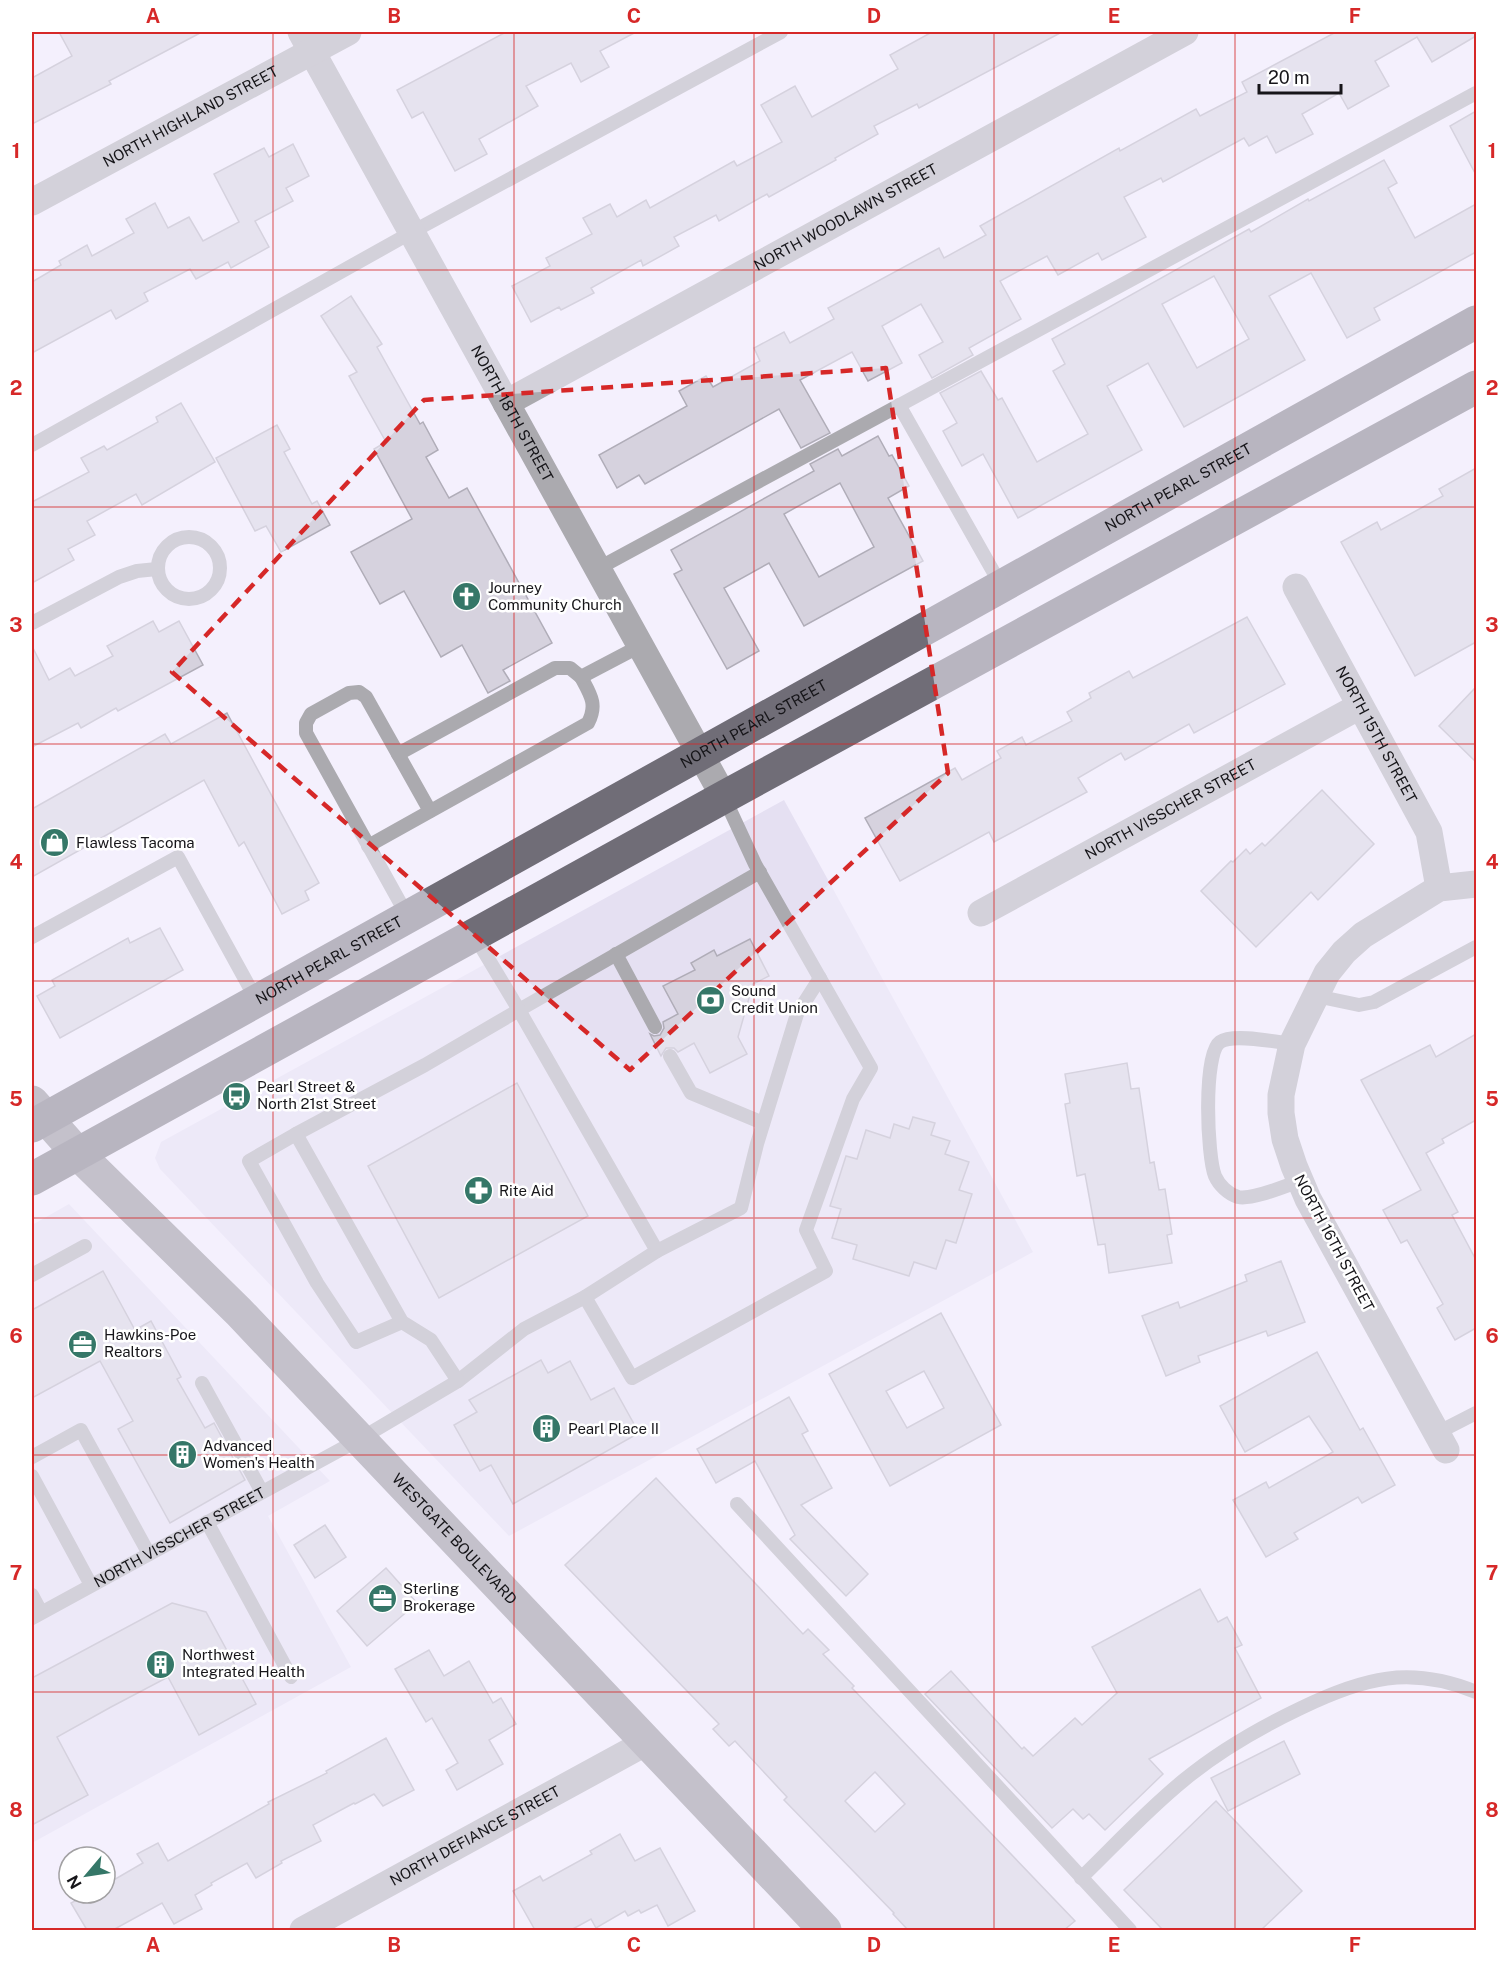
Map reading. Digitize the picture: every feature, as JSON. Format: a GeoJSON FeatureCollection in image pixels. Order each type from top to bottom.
{"type":"FeatureCollection","features":[{"type":"Feature","properties":{"kind":"main road","name":"NORTH PEARL STREET"},"geometry":{"type":"LineString","coordinates":[[36,1115],[257,1001],[1476,322]]}},
{"type":"Feature","properties":{"kind":"main road"},"geometry":{"type":"LineString","coordinates":[[32,1179],[724,797],[1476,387]]}},
{"type":"Feature","properties":{"kind":"street","name":"NORTH HIGHLAND STREET"},"geometry":{"type":"LineString","coordinates":[[32,202],[307,41],[348,32]]}},
{"type":"Feature","properties":{"kind":"street","name":"NORTH WOODLAWN STREET"},"geometry":{"type":"LineString","coordinates":[[506,403],[1185,32]]}},
{"type":"Feature","properties":{"kind":"street","name":"NORTH 18TH STREET"},"geometry":{"type":"LineString","coordinates":[[307,41],[724,797]]}},
{"type":"Feature","properties":{"kind":"street","name":"NORTH 15TH STREET"},"geometry":{"type":"LineString","coordinates":[[1296,587],[1429,832],[1439,888]]}},
{"type":"Feature","properties":{"kind":"street","name":"NORTH VISSCHER STREET"},"geometry":{"type":"LineString","coordinates":[[981,913],[1360,706]]}},
{"type":"Feature","properties":{"kind":"street"},"geometry":{"type":"LineString","coordinates":[[1297,1034],[1327,973],[1350,946],[1371,929],[1439,888],[1476,884]]}},
{"type":"Feature","properties":{"kind":"street","name":"NORTH 16TH STREET"},"geometry":{"type":"LineString","coordinates":[[1297,1034],[1284,1080],[1281,1113],[1285,1139],[1308,1199],[1442,1442]]}},
{"type":"Feature","properties":{"kind":"street","name":"WESTGATE BOULEVARD"},"geometry":{"type":"LineString","coordinates":[[36,1115],[239,1312],[825,1930]]}},
{"type":"Feature","properties":{"kind":"street","name":"NORTH DEFIANCE STREET"},"geometry":{"type":"LineString","coordinates":[[303,1930],[647,1742]]}},
{"type":"Feature","properties":{"kind":"lane"},"geometry":{"type":"LineString","coordinates":[[32,445],[412,232],[781,32]]}},
{"type":"Feature","properties":{"kind":"lane"},"geometry":{"type":"LineString","coordinates":[[597,569],[1476,93]]}},
{"type":"Feature","properties":{"kind":"lane"},"geometry":{"type":"LineString","coordinates":[[899,405],[1002,587]]}},
{"type":"Feature","properties":{"kind":"lane"},"geometry":{"type":"LineString","coordinates":[[183,537],[194,537],[213,548],[220,568],[213,589],[205,596],[195,600],[184,600],[173,596],[159,580],[157,569],[164,549],[173,541],[183,537]]}},
{"type":"Feature","properties":{"kind":"lane"},"geometry":{"type":"LineString","coordinates":[[32,623],[119,577],[136,571],[157,569]]}},
{"type":"Feature","properties":{"kind":"lane"},"geometry":{"type":"LineString","coordinates":[[581,677],[640,646]]}},
{"type":"Feature","properties":{"kind":"lane"},"geometry":{"type":"LineString","coordinates":[[368,846],[588,723],[594,711],[590,694],[581,677],[570,668],[555,668],[398,754]]}},
{"type":"Feature","properties":{"kind":"lane"},"geometry":{"type":"LineString","coordinates":[[409,917],[306,734],[306,723],[312,714],[349,693],[359,692],[366,697],[430,811]]}},
{"type":"Feature","properties":{"kind":"lane"},"geometry":{"type":"LineString","coordinates":[[585,1297],[632,1378],[826,1271],[806,1230],[853,1099],[871,1068],[760,873],[724,797]]}},
{"type":"Feature","properties":{"kind":"lane"},"geometry":{"type":"LineString","coordinates":[[32,937],[178,857],[257,1001]]}},
{"type":"Feature","properties":{"kind":"lane"},"geometry":{"type":"LineString","coordinates":[[402,1322],[357,1342],[317,1283],[249,1161],[425,1065],[760,873]]}},
{"type":"Feature","properties":{"kind":"lane"},"geometry":{"type":"LineString","coordinates":[[474,935],[657,1251]]}},
{"type":"Feature","properties":{"kind":"lane"},"geometry":{"type":"LineString","coordinates":[[1317,996],[1359,1005],[1374,1002],[1476,947]]}},
{"type":"Feature","properties":{"kind":"lane"},"geometry":{"type":"LineString","coordinates":[[616,954],[655,1027]]}},
{"type":"Feature","properties":{"kind":"lane","name":"NORTH VISSCHER STREET"},"geometry":{"type":"LineString","coordinates":[[36,1615],[360,1439],[458,1381],[524,1329],[585,1297],[657,1251],[741,1208],[763,1123],[797,1014],[820,978]]}},
{"type":"Feature","properties":{"kind":"lane"},"geometry":{"type":"LineString","coordinates":[[1297,1034],[1222,1040],[1215,1047],[1211,1056],[1208,1108],[1210,1158],[1216,1177],[1230,1193],[1239,1197],[1249,1197],[1300,1181]]}},
{"type":"Feature","properties":{"kind":"lane"},"geometry":{"type":"LineString","coordinates":[[670,1056],[691,1093],[763,1123]]}},
{"type":"Feature","properties":{"kind":"lane"},"geometry":{"type":"LineString","coordinates":[[296,1134],[402,1322],[431,1340],[458,1381]]}},
{"type":"Feature","properties":{"kind":"lane"},"geometry":{"type":"LineString","coordinates":[[32,1275],[85,1246]]}},
{"type":"Feature","properties":{"kind":"lane"},"geometry":{"type":"LineString","coordinates":[[202,1383],[262,1492]]}},
{"type":"Feature","properties":{"kind":"lane"},"geometry":{"type":"LineString","coordinates":[[1442,1442],[1476,1413]]}},
{"type":"Feature","properties":{"kind":"lane"},"geometry":{"type":"LineString","coordinates":[[32,1457],[81,1430],[149,1554]]}},
{"type":"Feature","properties":{"kind":"lane"},"geometry":{"type":"LineString","coordinates":[[32,1476],[91,1586]]}},
{"type":"Feature","properties":{"kind":"lane"},"geometry":{"type":"LineString","coordinates":[[737,1504],[1130,1930]]}},
{"type":"Feature","properties":{"kind":"lane"},"geometry":{"type":"LineString","coordinates":[[207,1522],[291,1677]]}},
{"type":"Feature","properties":{"kind":"lane"},"geometry":{"type":"LineString","coordinates":[[32,1595],[36,1615]]}},
{"type":"Feature","properties":{"kind":"lane"},"geometry":{"type":"LineString","coordinates":[[1081,1878],[1158,1803],[1217,1755],[1276,1719],[1331,1693],[1389,1677],[1425,1678],[1476,1692]]}},
{"type":"Feature","properties":{"kind":"highlighted area"},"geometry":{"type":"Polygon","coordinates":[[[886,368],[948,773],[630,1070],[172,672],[424,400],[886,368]]]}},
{"type":"Feature","properties":{"kind":"shaded area"},"geometry":{"type":"Polygon","coordinates":[[[784,800],[1033,1252],[509,1536],[160,1169],[155,1158],[161,1142],[784,800]]]}},
{"type":"Feature","properties":{"kind":"shaded area"},"geometry":{"type":"Polygon","coordinates":[[[69,1204],[330,1481],[268,1516],[351,1667],[32,1843],[32,1225],[69,1204]]]}},
{"type":"Feature","properties":{"kind":"building"},"geometry":{"type":"Polygon","coordinates":[[[59,32],[202,32],[109,81],[111,84],[32,124],[32,78],[72,56],[59,32]]]}},
{"type":"Feature","properties":{"kind":"building"},"geometry":{"type":"Polygon","coordinates":[[[506,32],[636,32],[600,51],[609,67],[581,82],[571,63],[526,86],[538,106],[479,139],[487,154],[455,171],[423,112],[412,118],[397,90],[506,32]]]}},
{"type":"Feature","properties":{"kind":"building"},"geometry":{"type":"Polygon","coordinates":[[[932,32],[1062,32],[919,108],[917,104],[874,126],[878,134],[835,158],[836,160],[769,197],[767,194],[719,221],[716,215],[674,237],[679,246],[643,266],[641,260],[591,288],[594,293],[561,310],[559,307],[531,322],[512,286],[550,266],[546,258],[592,234],[583,218],[610,204],[617,217],[646,200],[650,208],[734,161],[737,166],[782,142],[761,105],[795,86],[812,117],[898,69],[890,55],[932,32]]]}},
{"type":"Feature","properties":{"kind":"building"},"geometry":{"type":"Polygon","coordinates":[[[1336,32],[1476,32],[1476,36],[1432,62],[1417,37],[1375,61],[1389,86],[1348,109],[1339,93],[1302,114],[1313,134],[1276,153],[1267,136],[1249,146],[1244,138],[1163,182],[1161,178],[1124,197],[1146,237],[1102,260],[1098,253],[1058,275],[1047,256],[1000,281],[1021,319],[969,348],[973,355],[932,378],[919,355],[943,342],[921,304],[882,326],[902,363],[868,381],[852,352],[800,380],[830,433],[801,448],[779,409],[645,484],[639,475],[617,488],[599,455],[687,406],[679,391],[706,376],[713,387],[760,361],[754,348],[784,332],[790,343],[834,319],[828,308],[939,248],[944,258],[986,235],[980,226],[1119,148],[1120,151],[1196,109],[1200,116],[1247,92],[1242,82],[1336,32]]]}},
{"type":"Feature","properties":{"kind":"building"},"geometry":{"type":"Polygon","coordinates":[[[1476,111],[1476,175],[1450,126],[1476,111]]]}},
{"type":"Feature","properties":{"kind":"building"},"geometry":{"type":"Polygon","coordinates":[[[293,144],[309,176],[286,188],[293,201],[255,221],[269,247],[231,268],[228,262],[196,279],[190,269],[144,293],[148,301],[116,319],[111,310],[32,353],[32,282],[61,265],[59,261],[87,245],[92,256],[134,233],[126,219],[155,203],[168,228],[189,217],[203,241],[239,222],[214,174],[264,148],[269,157],[293,144]]]}},
{"type":"Feature","properties":{"kind":"building"},"geometry":{"type":"Polygon","coordinates":[[[1384,160],[1397,183],[1388,188],[1415,238],[1476,204],[1476,252],[1374,308],[1380,320],[1347,338],[1311,273],[1269,296],[1305,360],[1184,427],[1148,363],[1107,386],[1142,450],[1018,518],[983,454],[962,466],[943,431],[957,423],[940,393],[981,371],[998,400],[1002,398],[1037,462],[1088,434],[1053,371],[1065,364],[1052,339],[1249,229],[1251,232],[1308,199],[1309,201],[1384,160]],[[1214,276],[1162,304],[1197,368],[1249,339],[1214,276]]]}},
{"type":"Feature","properties":{"kind":"building","name":"Journey Community Church"},"geometry":{"type":"Polygon","coordinates":[[[351,296],[382,344],[377,347],[420,424],[423,422],[438,450],[426,457],[449,498],[467,488],[552,643],[503,670],[510,681],[488,693],[462,645],[441,657],[404,591],[380,604],[351,552],[412,519],[374,449],[386,442],[349,376],[357,372],[321,316],[351,296]]]}},
{"type":"Feature","properties":{"kind":"building"},"geometry":{"type":"Polygon","coordinates":[[[181,403],[215,462],[142,505],[136,494],[87,521],[95,535],[68,549],[74,560],[32,583],[32,502],[89,472],[81,458],[104,446],[107,450],[158,422],[156,417],[181,403]]]}},
{"type":"Feature","properties":{"kind":"building"},"geometry":{"type":"Polygon","coordinates":[[[277,425],[290,449],[284,452],[312,504],[317,501],[330,525],[281,552],[266,526],[255,531],[216,458],[277,425]]]}},
{"type":"Feature","properties":{"kind":"building"},"geometry":{"type":"Polygon","coordinates":[[[878,436],[889,456],[892,455],[909,486],[888,498],[923,561],[804,626],[769,563],[724,588],[759,651],[727,669],[674,574],[682,570],[671,550],[814,471],[810,464],[838,449],[842,456],[878,436]],[[840,483],[784,514],[819,577],[874,547],[840,483]]]}},
{"type":"Feature","properties":{"kind":"building"},"geometry":{"type":"Polygon","coordinates":[[[1476,468],[1476,642],[1415,676],[1341,542],[1377,522],[1381,530],[1443,496],[1439,489],[1476,468]]]}},
{"type":"Feature","properties":{"kind":"building"},"geometry":{"type":"Polygon","coordinates":[[[1247,617],[1285,684],[1194,733],[1189,724],[1125,760],[1121,753],[1078,778],[1087,792],[994,842],[989,832],[900,881],[865,818],[955,768],[962,780],[1001,758],[997,751],[1022,737],[1026,745],[1072,721],[1067,712],[1091,698],[1089,693],[1129,671],[1133,678],[1247,617]]]}},
{"type":"Feature","properties":{"kind":"building"},"geometry":{"type":"Polygon","coordinates":[[[153,621],[159,632],[179,621],[203,665],[118,711],[116,708],[81,728],[78,723],[32,747],[32,646],[49,680],[70,668],[75,676],[113,656],[107,646],[153,621]]]}},
{"type":"Feature","properties":{"kind":"building"},"geometry":{"type":"Polygon","coordinates":[[[1476,687],[1476,762],[1439,726],[1476,687]]]}},
{"type":"Feature","properties":{"kind":"building"},"geometry":{"type":"Polygon","coordinates":[[[227,713],[319,883],[305,891],[309,900],[282,914],[244,842],[239,846],[204,780],[32,877],[32,809],[165,734],[171,744],[227,713]]]}},
{"type":"Feature","properties":{"kind":"building"},"geometry":{"type":"Polygon","coordinates":[[[1322,790],[1374,844],[1318,900],[1311,892],[1256,947],[1201,891],[1246,849],[1250,854],[1262,843],[1265,846],[1322,790]]]}},
{"type":"Feature","properties":{"kind":"building"},"geometry":{"type":"Polygon","coordinates":[[[160,928],[183,970],[60,1038],[37,996],[55,986],[52,980],[128,938],[130,943],[160,928]]]}},
{"type":"Feature","properties":{"kind":"building","name":"Sound Credit Union"},"geometry":{"type":"Polygon","coordinates":[[[750,939],[769,976],[753,984],[738,1037],[747,1054],[710,1073],[694,1043],[678,1052],[674,1048],[666,1048],[661,1056],[650,1034],[660,1035],[664,1028],[663,1022],[678,1014],[663,986],[695,970],[691,963],[714,950],[717,956],[750,939]]]}},
{"type":"Feature","properties":{"kind":"building"},"geometry":{"type":"Polygon","coordinates":[[[1476,1034],[1476,1120],[1442,1139],[1444,1143],[1426,1153],[1458,1212],[1452,1215],[1476,1260],[1476,1328],[1455,1340],[1437,1308],[1443,1304],[1407,1240],[1401,1243],[1383,1210],[1421,1190],[1361,1080],[1430,1045],[1436,1057],[1476,1034]]]}},
{"type":"Feature","properties":{"kind":"building"},"geometry":{"type":"Polygon","coordinates":[[[1127,1063],[1131,1089],[1139,1088],[1150,1163],[1154,1162],[1159,1190],[1165,1189],[1172,1234],[1167,1235],[1172,1263],[1109,1273],[1105,1244],[1098,1245],[1085,1174],[1077,1176],[1065,1104],[1070,1103],[1065,1074],[1127,1063]]]}},
{"type":"Feature","properties":{"kind":"building","name":"Rite Aid"},"geometry":{"type":"Polygon","coordinates":[[[517,1083],[588,1216],[439,1298],[368,1166],[517,1083]]]}},
{"type":"Feature","properties":{"kind":"building"},"geometry":{"type":"Polygon","coordinates":[[[913,1117],[935,1123],[931,1135],[950,1141],[945,1154],[969,1162],[959,1190],[972,1194],[956,1243],[946,1240],[936,1269],[914,1262],[909,1276],[853,1259],[857,1245],[832,1238],[841,1209],[830,1206],[846,1156],[857,1159],[866,1130],[890,1138],[894,1124],[909,1129],[913,1117]]]}},
{"type":"Feature","properties":{"kind":"building"},"geometry":{"type":"Polygon","coordinates":[[[1281,1261],[1305,1322],[1268,1336],[1266,1331],[1198,1356],[1200,1362],[1166,1376],[1142,1316],[1178,1302],[1180,1308],[1247,1281],[1245,1275],[1281,1261]]]}},
{"type":"Feature","properties":{"kind":"building"},"geometry":{"type":"Polygon","coordinates":[[[103,1271],[135,1330],[151,1321],[181,1377],[177,1379],[205,1428],[214,1423],[245,1480],[170,1523],[118,1429],[133,1421],[100,1361],[32,1398],[32,1310],[103,1271]]]}},
{"type":"Feature","properties":{"kind":"building"},"geometry":{"type":"Polygon","coordinates":[[[941,1313],[1001,1425],[890,1486],[829,1374],[941,1313]],[[924,1371],[886,1391],[907,1428],[944,1408],[924,1371]]]}},
{"type":"Feature","properties":{"kind":"building"},"geometry":{"type":"Polygon","coordinates":[[[1317,1352],[1360,1430],[1363,1428],[1395,1485],[1362,1503],[1358,1497],[1294,1533],[1298,1539],[1266,1557],[1233,1500],[1266,1482],[1269,1488],[1333,1452],[1309,1416],[1245,1452],[1220,1406],[1317,1352]]]}},
{"type":"Feature","properties":{"kind":"building","name":"Pearl Place II"},"geometry":{"type":"Polygon","coordinates":[[[541,1360],[548,1373],[570,1361],[591,1400],[614,1388],[639,1433],[513,1504],[491,1465],[480,1471],[454,1425],[477,1412],[469,1400],[541,1360]]]}},
{"type":"Feature","properties":{"kind":"building"},"geometry":{"type":"Polygon","coordinates":[[[789,1397],[808,1431],[802,1434],[832,1488],[801,1505],[868,1574],[846,1596],[790,1539],[795,1535],[755,1461],[716,1483],[697,1449],[789,1397]]]}},
{"type":"Feature","properties":{"kind":"building"},"geometry":{"type":"Polygon","coordinates":[[[656,1478],[803,1634],[808,1629],[829,1650],[823,1654],[854,1686],[852,1688],[1075,1921],[1064,1930],[908,1930],[784,1800],[787,1797],[735,1741],[729,1746],[713,1729],[719,1724],[565,1565],[656,1478]],[[875,1772],[845,1801],[875,1832],[905,1804],[875,1772]]]}},
{"type":"Feature","properties":{"kind":"building"},"geometry":{"type":"Polygon","coordinates":[[[325,1525],[346,1557],[315,1578],[294,1545],[325,1525]]]}},
{"type":"Feature","properties":{"kind":"building","name":"Sterling Brokerage"},"geometry":{"type":"Polygon","coordinates":[[[386,1568],[417,1603],[367,1646],[337,1611],[386,1568]]]}},
{"type":"Feature","properties":{"kind":"building"},"geometry":{"type":"Polygon","coordinates":[[[1200,1589],[1218,1622],[1227,1617],[1242,1645],[1235,1648],[1261,1698],[1149,1759],[1163,1774],[1105,1830],[1089,1814],[1083,1819],[1073,1809],[1052,1828],[925,1694],[951,1671],[1022,1749],[1024,1747],[1033,1756],[1075,1718],[1082,1725],[1117,1693],[1092,1647],[1200,1589]]]}},
{"type":"Feature","properties":{"kind":"building","name":"Northwest Integrated Health"},"geometry":{"type":"Polygon","coordinates":[[[172,1603],[206,1612],[256,1704],[199,1735],[168,1677],[111,1707],[57,1737],[88,1795],[32,1825],[32,1678],[172,1603]]]}},
{"type":"Feature","properties":{"kind":"building"},"geometry":{"type":"Polygon","coordinates":[[[429,1650],[444,1676],[469,1661],[493,1703],[501,1698],[516,1724],[489,1740],[503,1764],[457,1790],[446,1770],[458,1763],[432,1718],[426,1722],[395,1669],[429,1650]]]}},
{"type":"Feature","properties":{"kind":"building"},"geometry":{"type":"Polygon","coordinates":[[[386,1738],[414,1790],[383,1806],[374,1794],[313,1825],[321,1841],[281,1861],[282,1863],[256,1878],[247,1863],[211,1883],[212,1885],[195,1895],[202,1909],[174,1924],[162,1903],[113,1930],[87,1930],[72,1905],[117,1905],[117,1878],[143,1863],[137,1854],[158,1843],[168,1861],[269,1804],[268,1802],[327,1773],[326,1771],[386,1738]]]}},
{"type":"Feature","properties":{"kind":"building"},"geometry":{"type":"Polygon","coordinates":[[[1284,1741],[1300,1774],[1228,1811],[1211,1778],[1284,1741]]]}},
{"type":"Feature","properties":{"kind":"building"},"geometry":{"type":"Polygon","coordinates":[[[1216,1801],[1302,1891],[1261,1930],[1163,1930],[1124,1890],[1216,1801]]]}},
{"type":"Feature","properties":{"kind":"building"},"geometry":{"type":"Polygon","coordinates":[[[620,1834],[635,1861],[660,1848],[695,1911],[668,1926],[657,1905],[641,1913],[639,1910],[628,1916],[625,1911],[596,1928],[591,1919],[571,1930],[535,1930],[513,1891],[540,1876],[543,1881],[592,1854],[590,1851],[620,1834]]]}},
{"type":"Feature","properties":{"kind":"place","name":"Journey Community Church"},"geometry":{"type":"Point","coordinates":[467,597]}},
{"type":"Feature","properties":{"kind":"place","name":"Flawless Tacoma"},"geometry":{"type":"Point","coordinates":[55,843]}},
{"type":"Feature","properties":{"kind":"place","name":"Sound Credit Union"},"geometry":{"type":"Point","coordinates":[710,1000]}},
{"type":"Feature","properties":{"kind":"place","name":"Pearl Street & North 21st Street"},"geometry":{"type":"Point","coordinates":[236,1096]}},
{"type":"Feature","properties":{"kind":"place","name":"Rite Aid"},"geometry":{"type":"Point","coordinates":[478,1191]}},
{"type":"Feature","properties":{"kind":"place","name":"Hawkins-Poe Realtors"},"geometry":{"type":"Point","coordinates":[83,1344]}},
{"type":"Feature","properties":{"kind":"place","name":"Pearl Place II"},"geometry":{"type":"Point","coordinates":[547,1429]}},
{"type":"Feature","properties":{"kind":"place","name":"Advanced Women's Health"},"geometry":{"type":"Point","coordinates":[182,1455]}},
{"type":"Feature","properties":{"kind":"place","name":"Sterling Brokerage"},"geometry":{"type":"Point","coordinates":[382,1598]}},
{"type":"Feature","properties":{"kind":"place","name":"Northwest Integrated Health"},"geometry":{"type":"Point","coordinates":[161,1664]}}]}
